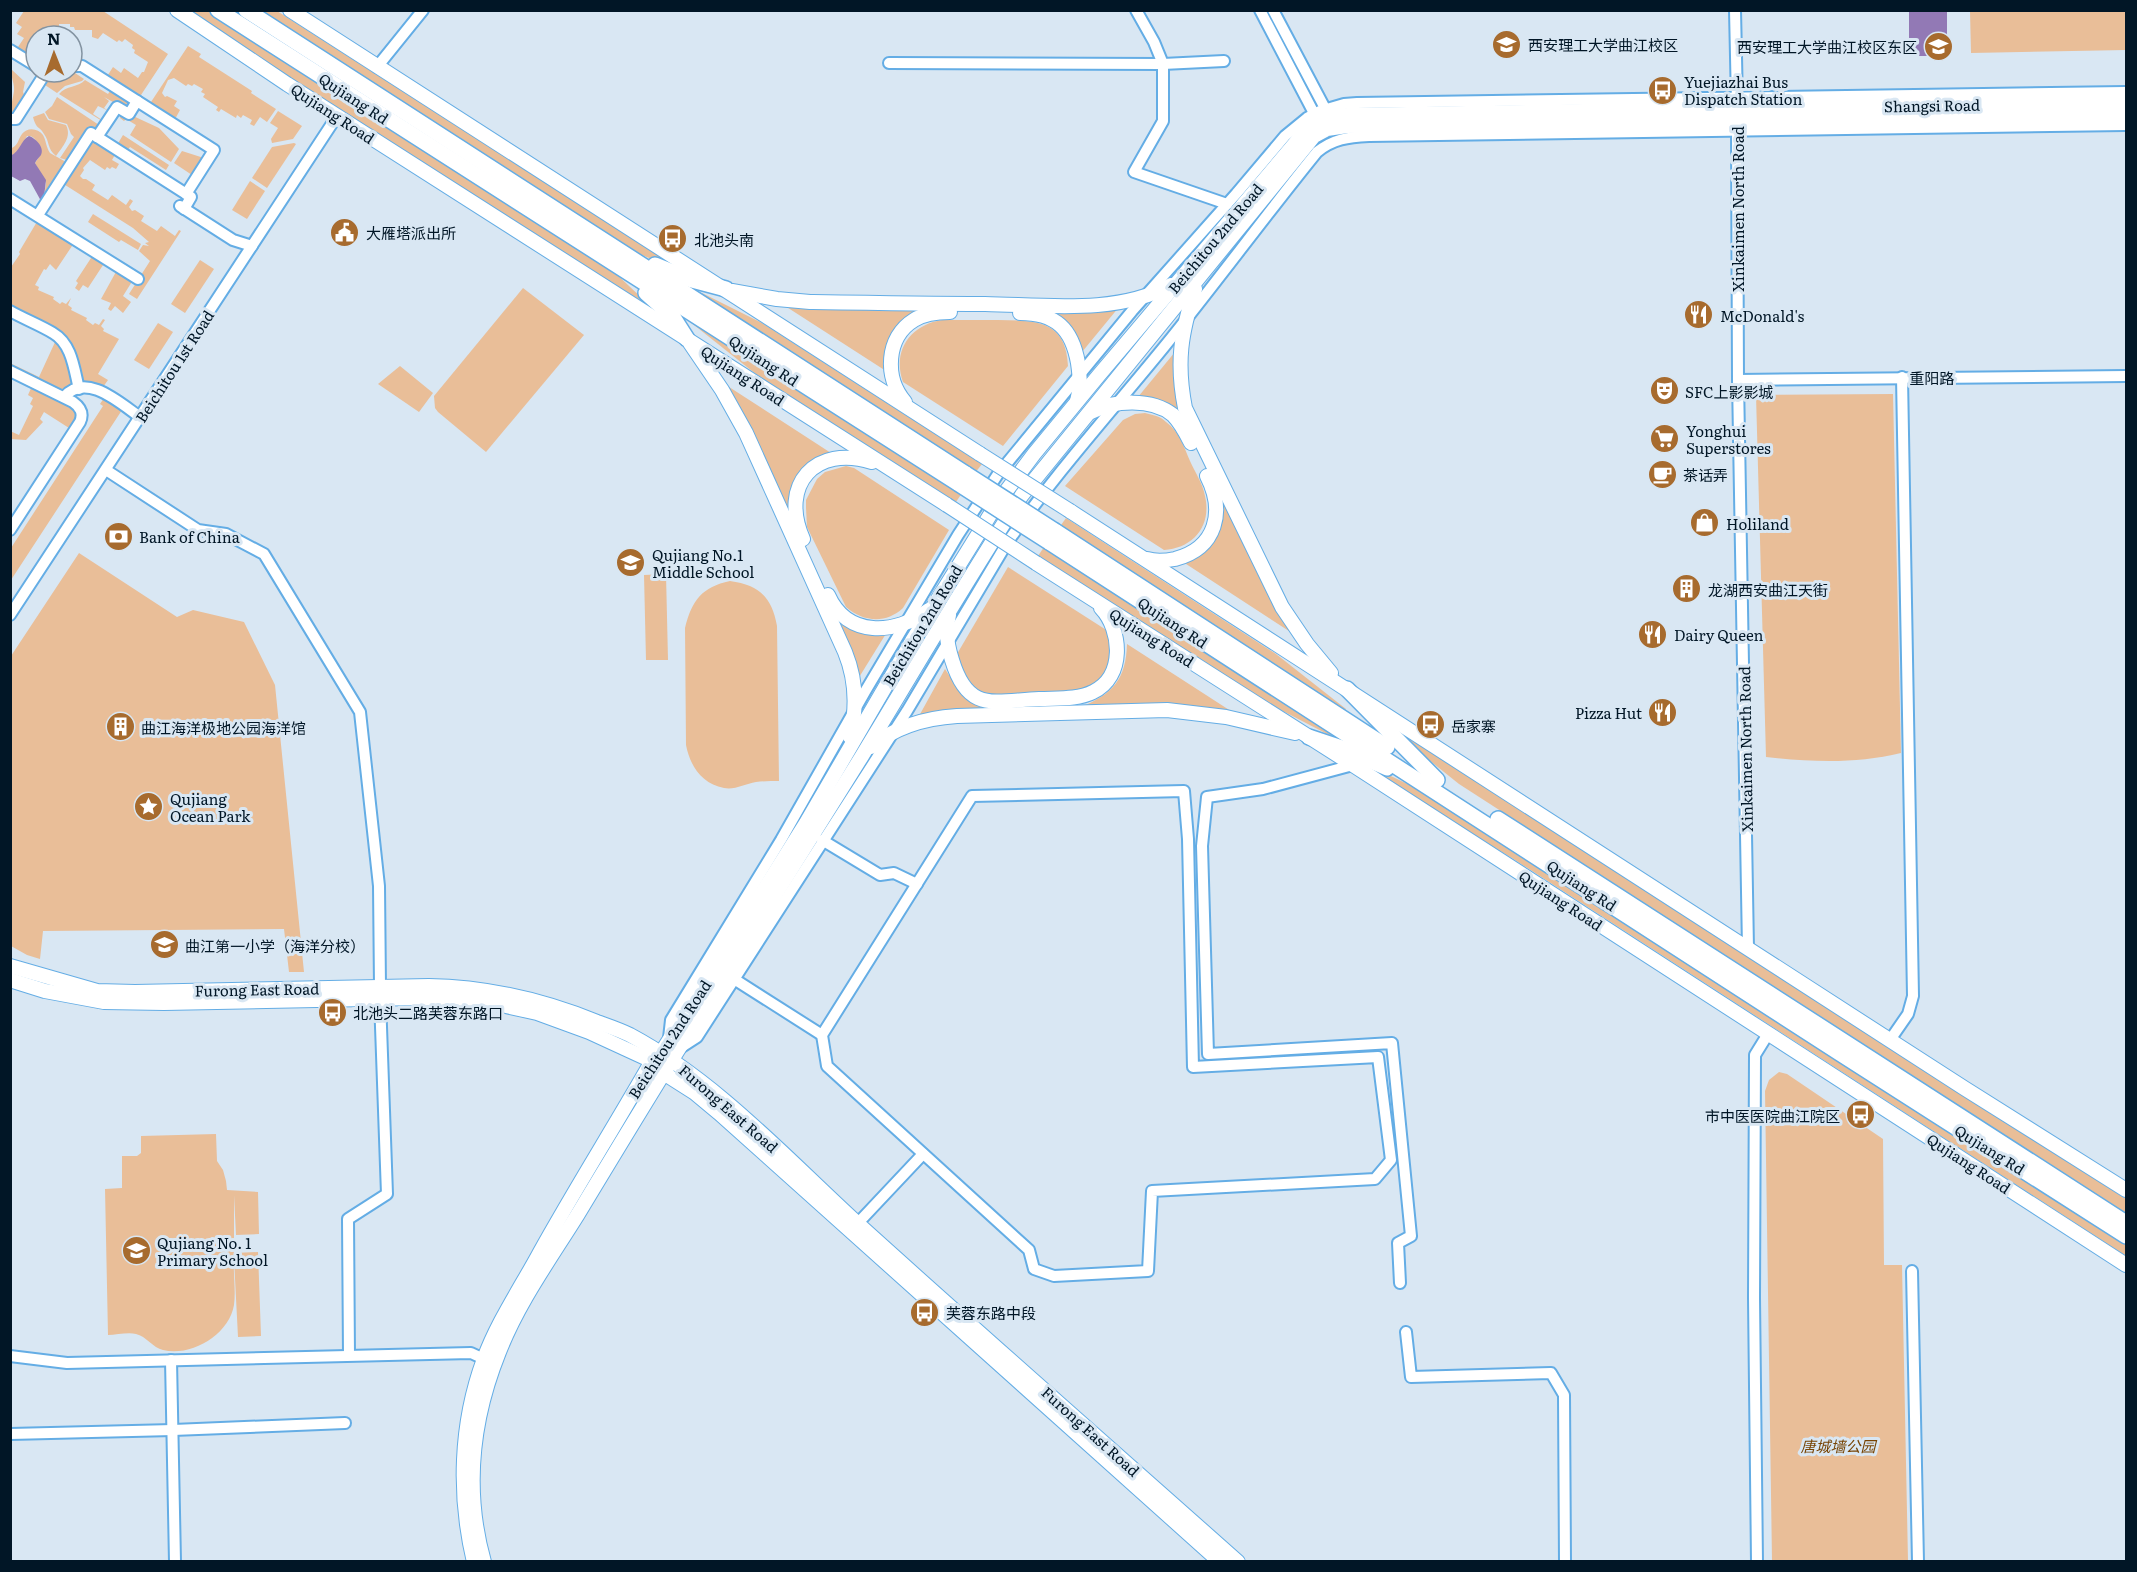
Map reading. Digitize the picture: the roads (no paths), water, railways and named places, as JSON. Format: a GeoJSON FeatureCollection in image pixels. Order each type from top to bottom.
{"type":"FeatureCollection","features":[{"type":"Feature","properties":{"kind":"highway","name":"Qujiang Rd"},"geometry":{"type":"LineString","coordinates":[[218,10],[617,257]]}},
{"type":"Feature","properties":{"kind":"highway","name":"Qujiang Rd"},"geometry":{"type":"LineString","coordinates":[[246,10],[617,257],[1437,785],[2127,1223]]}},
{"type":"Feature","properties":{"kind":"highway"},"geometry":{"type":"LineString","coordinates":[[617,257],[726,289]]}},
{"type":"Feature","properties":{"kind":"highway"},"geometry":{"type":"LineString","coordinates":[[617,257],[674,317],[687,339]]}},
{"type":"Feature","properties":{"kind":"highway"},"geometry":{"type":"LineString","coordinates":[[1347,689],[1437,785]]}},
{"type":"Feature","properties":{"kind":"highway"},"geometry":{"type":"LineString","coordinates":[[1309,737],[1437,785]]}},
{"type":"Feature","properties":{"kind":"highway","name":"Qujiang Rd"},"geometry":{"type":"LineString","coordinates":[[1437,785],[1840,1054],[2127,1236]]}},
{"type":"Feature","properties":{"kind":"main road","name":"Qujiang Road"},"geometry":{"type":"LineString","coordinates":[[177,10],[337,116],[1353,765],[2127,1265]]}},
{"type":"Feature","properties":{"kind":"main road"},"geometry":{"type":"LineString","coordinates":[[290,10],[1890,1040],[2127,1190]]}},
{"type":"Feature","properties":{"kind":"main road","name":"Shangsi Road"},"geometry":{"type":"LineString","coordinates":[[1737,114],[2127,102]]}},
{"type":"Feature","properties":{"kind":"main road"},"geometry":{"type":"LineString","coordinates":[[1324,122],[1347,114],[1737,114]]}},
{"type":"Feature","properties":{"kind":"main road","name":"Shangsi Road"},"geometry":{"type":"LineString","coordinates":[[1737,114],[2127,114]]}},
{"type":"Feature","properties":{"kind":"main road","name":"Beichitou 2nd Road"},"geometry":{"type":"LineString","coordinates":[[666,1053],[806,823],[934,604],[998,502],[1034,454],[1299,137],[1324,122]]}},
{"type":"Feature","properties":{"kind":"main road","name":"Beichitou 2nd Road"},"geometry":{"type":"LineString","coordinates":[[474,1562],[465,1522],[463,1469],[467,1421],[484,1359],[496,1330],[568,1202],[612,1130],[666,1053],[863,755],[950,609],[1022,495],[1199,280],[1307,144],[1319,133],[1324,122]]}},
{"type":"Feature","properties":{"kind":"main road"},"geometry":{"type":"LineString","coordinates":[[726,289],[785,300],[838,303],[1089,305],[1144,297],[1162,290],[1182,276]]}},
{"type":"Feature","properties":{"kind":"main road"},"geometry":{"type":"LineString","coordinates":[[1199,280],[1181,339],[1180,373],[1189,419],[1282,607],[1318,659],[1347,689]]}},
{"type":"Feature","properties":{"kind":"main road"},"geometry":{"type":"LineString","coordinates":[[920,415],[899,395],[892,376],[891,360],[898,336],[908,324],[924,315],[942,312],[1030,313],[1048,317],[1061,326],[1070,336],[1080,374],[1080,387],[1074,407]]}},
{"type":"Feature","properties":{"kind":"main road"},"geometry":{"type":"LineString","coordinates":[[687,339],[722,390],[746,433],[845,652],[854,685],[854,711],[852,728],[843,758]]}},
{"type":"Feature","properties":{"kind":"main road"},"geometry":{"type":"LineString","coordinates":[[1085,417],[1102,407],[1116,404],[1146,404],[1163,409],[1184,429],[1214,490],[1216,513],[1212,529],[1200,547],[1189,554],[1166,561],[1140,556]]}},
{"type":"Feature","properties":{"kind":"main road"},"geometry":{"type":"LineString","coordinates":[[885,466],[846,456],[829,459],[816,465],[806,475],[796,501],[796,517],[800,531],[832,604],[842,616],[865,627],[884,628],[906,623],[926,613],[934,604]]}},
{"type":"Feature","properties":{"kind":"main road"},"geometry":{"type":"LineString","coordinates":[[950,609],[947,619],[948,643],[960,683],[972,695],[980,699],[999,701],[1069,698],[1094,692],[1106,681],[1115,666],[1117,651],[1112,623],[1106,613],[1091,599]]}},
{"type":"Feature","properties":{"kind":"main road"},"geometry":{"type":"LineString","coordinates":[[863,755],[893,732],[917,722],[942,717],[1167,710],[1226,717],[1309,737]]}},
{"type":"Feature","properties":{"kind":"main road","name":"Furong East Road"},"geometry":{"type":"LineString","coordinates":[[10,966],[98,991],[380,993],[461,999],[537,1013],[589,1032],[666,1053],[726,1102],[858,1224],[1238,1562]]}},
{"type":"Feature","properties":{"kind":"main road","name":"Furong East Road"},"geometry":{"type":"LineString","coordinates":[[10,980],[45,991],[104,1002],[164,1003],[380,993]]}},
{"type":"Feature","properties":{"kind":"main road","name":"Furong East Road"},"geometry":{"type":"LineString","coordinates":[[666,1053],[662,1072],[695,1093],[719,1113],[1220,1562]]}},
{"type":"Feature","properties":{"kind":"main road","name":"Beichitou 2nd Road"},"geometry":{"type":"LineString","coordinates":[[484,1562],[476,1525],[472,1470],[480,1411],[499,1352],[512,1321],[662,1072]]}},
{"type":"Feature","properties":{"kind":"street"},"geometry":{"type":"LineString","coordinates":[[377,67],[423,10]]}},
{"type":"Feature","properties":{"kind":"street"},"geometry":{"type":"LineString","coordinates":[[1136,10],[1163,64],[1162,121],[1134,172],[1227,204]]}},
{"type":"Feature","properties":{"kind":"street"},"geometry":{"type":"LineString","coordinates":[[1260,10],[1324,122]]}},
{"type":"Feature","properties":{"kind":"street"},"geometry":{"type":"LineString","coordinates":[[666,1053],[697,1037],[893,732],[1022,521],[1187,318],[1317,152],[1324,122],[1273,10]]}},
{"type":"Feature","properties":{"kind":"street","name":"Xinkaimen North Road"},"geometry":{"type":"LineString","coordinates":[[1735,10],[1738,380],[1748,948]]}},
{"type":"Feature","properties":{"kind":"street"},"geometry":{"type":"LineString","coordinates":[[10,50],[24,59]]}},
{"type":"Feature","properties":{"kind":"street"},"geometry":{"type":"LineString","coordinates":[[888,63],[1163,64],[1224,61]]}},
{"type":"Feature","properties":{"kind":"street"},"geometry":{"type":"LineString","coordinates":[[84,67],[214,150],[186,194]]}},
{"type":"Feature","properties":{"kind":"street"},"geometry":{"type":"LineString","coordinates":[[10,119],[16,119],[38,84]]}},
{"type":"Feature","properties":{"kind":"street"},"geometry":{"type":"LineString","coordinates":[[666,1053],[671,1020],[781,840],[854,711],[987,489],[1144,297],[1285,136],[1324,122],[1369,136],[2127,92]]}},
{"type":"Feature","properties":{"kind":"street"},"geometry":{"type":"LineString","coordinates":[[97,137],[117,107],[129,114],[137,101]]}},
{"type":"Feature","properties":{"kind":"street"},"geometry":{"type":"LineString","coordinates":[[1737,114],[2127,125]]}},
{"type":"Feature","properties":{"kind":"street","name":"Beichitou 1st Road"},"geometry":{"type":"LineString","coordinates":[[10,615],[337,116]]}},
{"type":"Feature","properties":{"kind":"street"},"geometry":{"type":"LineString","coordinates":[[38,215],[91,133],[191,197],[182,208],[233,240],[252,246]]}},
{"type":"Feature","properties":{"kind":"street"},"geometry":{"type":"LineString","coordinates":[[10,199],[138,279]]}},
{"type":"Feature","properties":{"kind":"street"},"geometry":{"type":"LineString","coordinates":[[10,311],[55,334],[63,342],[73,362],[79,388]]}},
{"type":"Feature","properties":{"kind":"street"},"geometry":{"type":"LineString","coordinates":[[10,371],[80,407],[82,418],[10,530]]}},
{"type":"Feature","properties":{"kind":"street","name":"重阳路"},"geometry":{"type":"LineString","coordinates":[[1738,380],[2127,375]]}},
{"type":"Feature","properties":{"kind":"street"},"geometry":{"type":"LineString","coordinates":[[1890,1040],[1908,1014],[1913,996],[1902,377]]}},
{"type":"Feature","properties":{"kind":"street"},"geometry":{"type":"LineString","coordinates":[[63,397],[69,391],[79,388],[97,389],[140,417]]}},
{"type":"Feature","properties":{"kind":"street"},"geometry":{"type":"LineString","coordinates":[[106,470],[198,530],[226,534],[264,554],[360,712],[379,886],[387,1194],[348,1219],[349,1355]]}},
{"type":"Feature","properties":{"kind":"street"},"geometry":{"type":"LineString","coordinates":[[1353,765],[1263,789],[1207,797],[1202,846],[1208,1054],[1392,1043],[1411,1236],[1398,1243],[1400,1283]]}},
{"type":"Feature","properties":{"kind":"street"},"geometry":{"type":"LineString","coordinates":[[1184,791],[1188,839],[1193,1067],[1378,1057],[1391,1160],[1375,1179],[1152,1191],[1148,1270],[1054,1276],[1034,1269],[1029,1250],[827,1066],[822,1035],[917,884],[972,796],[1184,791]]}},
{"type":"Feature","properties":{"kind":"street"},"geometry":{"type":"LineString","coordinates":[[822,840],[880,875],[894,873],[917,884]]}},
{"type":"Feature","properties":{"kind":"street"},"geometry":{"type":"LineString","coordinates":[[734,979],[822,1035]]}},
{"type":"Feature","properties":{"kind":"street"},"geometry":{"type":"LineString","coordinates":[[1757,1562],[1754,1309],[1755,1055],[1768,1034]]}},
{"type":"Feature","properties":{"kind":"street"},"geometry":{"type":"LineString","coordinates":[[858,1224],[923,1154]]}},
{"type":"Feature","properties":{"kind":"street"},"geometry":{"type":"LineString","coordinates":[[1912,1271],[1918,1562]]}},
{"type":"Feature","properties":{"kind":"street"},"geometry":{"type":"LineString","coordinates":[[1406,1332],[1411,1377],[1551,1373],[1564,1395],[1565,1562]]}},
{"type":"Feature","properties":{"kind":"street"},"geometry":{"type":"LineString","coordinates":[[10,1356],[67,1363],[471,1353],[484,1359]]}},
{"type":"Feature","properties":{"kind":"street"},"geometry":{"type":"LineString","coordinates":[[171,1360],[175,1562]]}},
{"type":"Feature","properties":{"kind":"street"},"geometry":{"type":"LineString","coordinates":[[10,1434],[345,1423]]}},
{"type":"Feature","properties":{"kind":"place","name":"西安理工大学曲江校区"},"geometry":{"type":"Point","coordinates":[1507,44]}},
{"type":"Feature","properties":{"kind":"place","name":"西安理工大学曲江校区东区"},"geometry":{"type":"Point","coordinates":[1938,46]}},
{"type":"Feature","properties":{"kind":"place","name":"Yuejiazhai Bus Dispatch Station"},"geometry":{"type":"Point","coordinates":[1663,90]}},
{"type":"Feature","properties":{"kind":"place","name":"大雁塔派出所"},"geometry":{"type":"Point","coordinates":[345,232]}},
{"type":"Feature","properties":{"kind":"place","name":"北池头南"},"geometry":{"type":"Point","coordinates":[673,239]}},
{"type":"Feature","properties":{"kind":"place","name":"McDonald's"},"geometry":{"type":"Point","coordinates":[1699,315]}},
{"type":"Feature","properties":{"kind":"place","name":"SFC上影影城"},"geometry":{"type":"Point","coordinates":[1664,391]}},
{"type":"Feature","properties":{"kind":"place","name":"Yonghui Superstores"},"geometry":{"type":"Point","coordinates":[1665,439]}},
{"type":"Feature","properties":{"kind":"place","name":"茶话弄"},"geometry":{"type":"Point","coordinates":[1662,474]}},
{"type":"Feature","properties":{"kind":"place","name":"Holiland"},"geometry":{"type":"Point","coordinates":[1705,523]}},
{"type":"Feature","properties":{"kind":"place","name":"Bank of China"},"geometry":{"type":"Point","coordinates":[118,536]}},
{"type":"Feature","properties":{"kind":"place","name":"Qujiang No.1 Middle School"},"geometry":{"type":"Point","coordinates":[631,563]}},
{"type":"Feature","properties":{"kind":"place","name":"龙湖西安曲江天街"},"geometry":{"type":"Point","coordinates":[1687,589]}},
{"type":"Feature","properties":{"kind":"place","name":"Dairy Queen"},"geometry":{"type":"Point","coordinates":[1653,634]}},
{"type":"Feature","properties":{"kind":"place","name":"Pizza Hut"},"geometry":{"type":"Point","coordinates":[1663,712]}},
{"type":"Feature","properties":{"kind":"place","name":"岳家寨"},"geometry":{"type":"Point","coordinates":[1430,725]}},
{"type":"Feature","properties":{"kind":"place","name":"曲江海洋极地公园海洋馆"},"geometry":{"type":"Point","coordinates":[120,727]}},
{"type":"Feature","properties":{"kind":"place","name":"Qujiang Ocean Park"},"geometry":{"type":"Point","coordinates":[149,807]}},
{"type":"Feature","properties":{"kind":"place","name":"曲江第一小学（海洋分校）"},"geometry":{"type":"Point","coordinates":[164,945]}},
{"type":"Feature","properties":{"kind":"place","name":"北池头二路芙蓉东路口"},"geometry":{"type":"Point","coordinates":[332,1012]}},
{"type":"Feature","properties":{"kind":"place","name":"市中医医院曲江院区"},"geometry":{"type":"Point","coordinates":[1861,1115]}},
{"type":"Feature","properties":{"kind":"place","name":"Qujiang No. 1 Primary School"},"geometry":{"type":"Point","coordinates":[136,1251]}},
{"type":"Feature","properties":{"kind":"place","name":"芙蓉东路中段"},"geometry":{"type":"Point","coordinates":[925,1312]}},
{"type":"Feature","properties":{"kind":"park label","name":"唐城墙公园"},"geometry":{"type":"Point","coordinates":[1838,1445]}}]}
